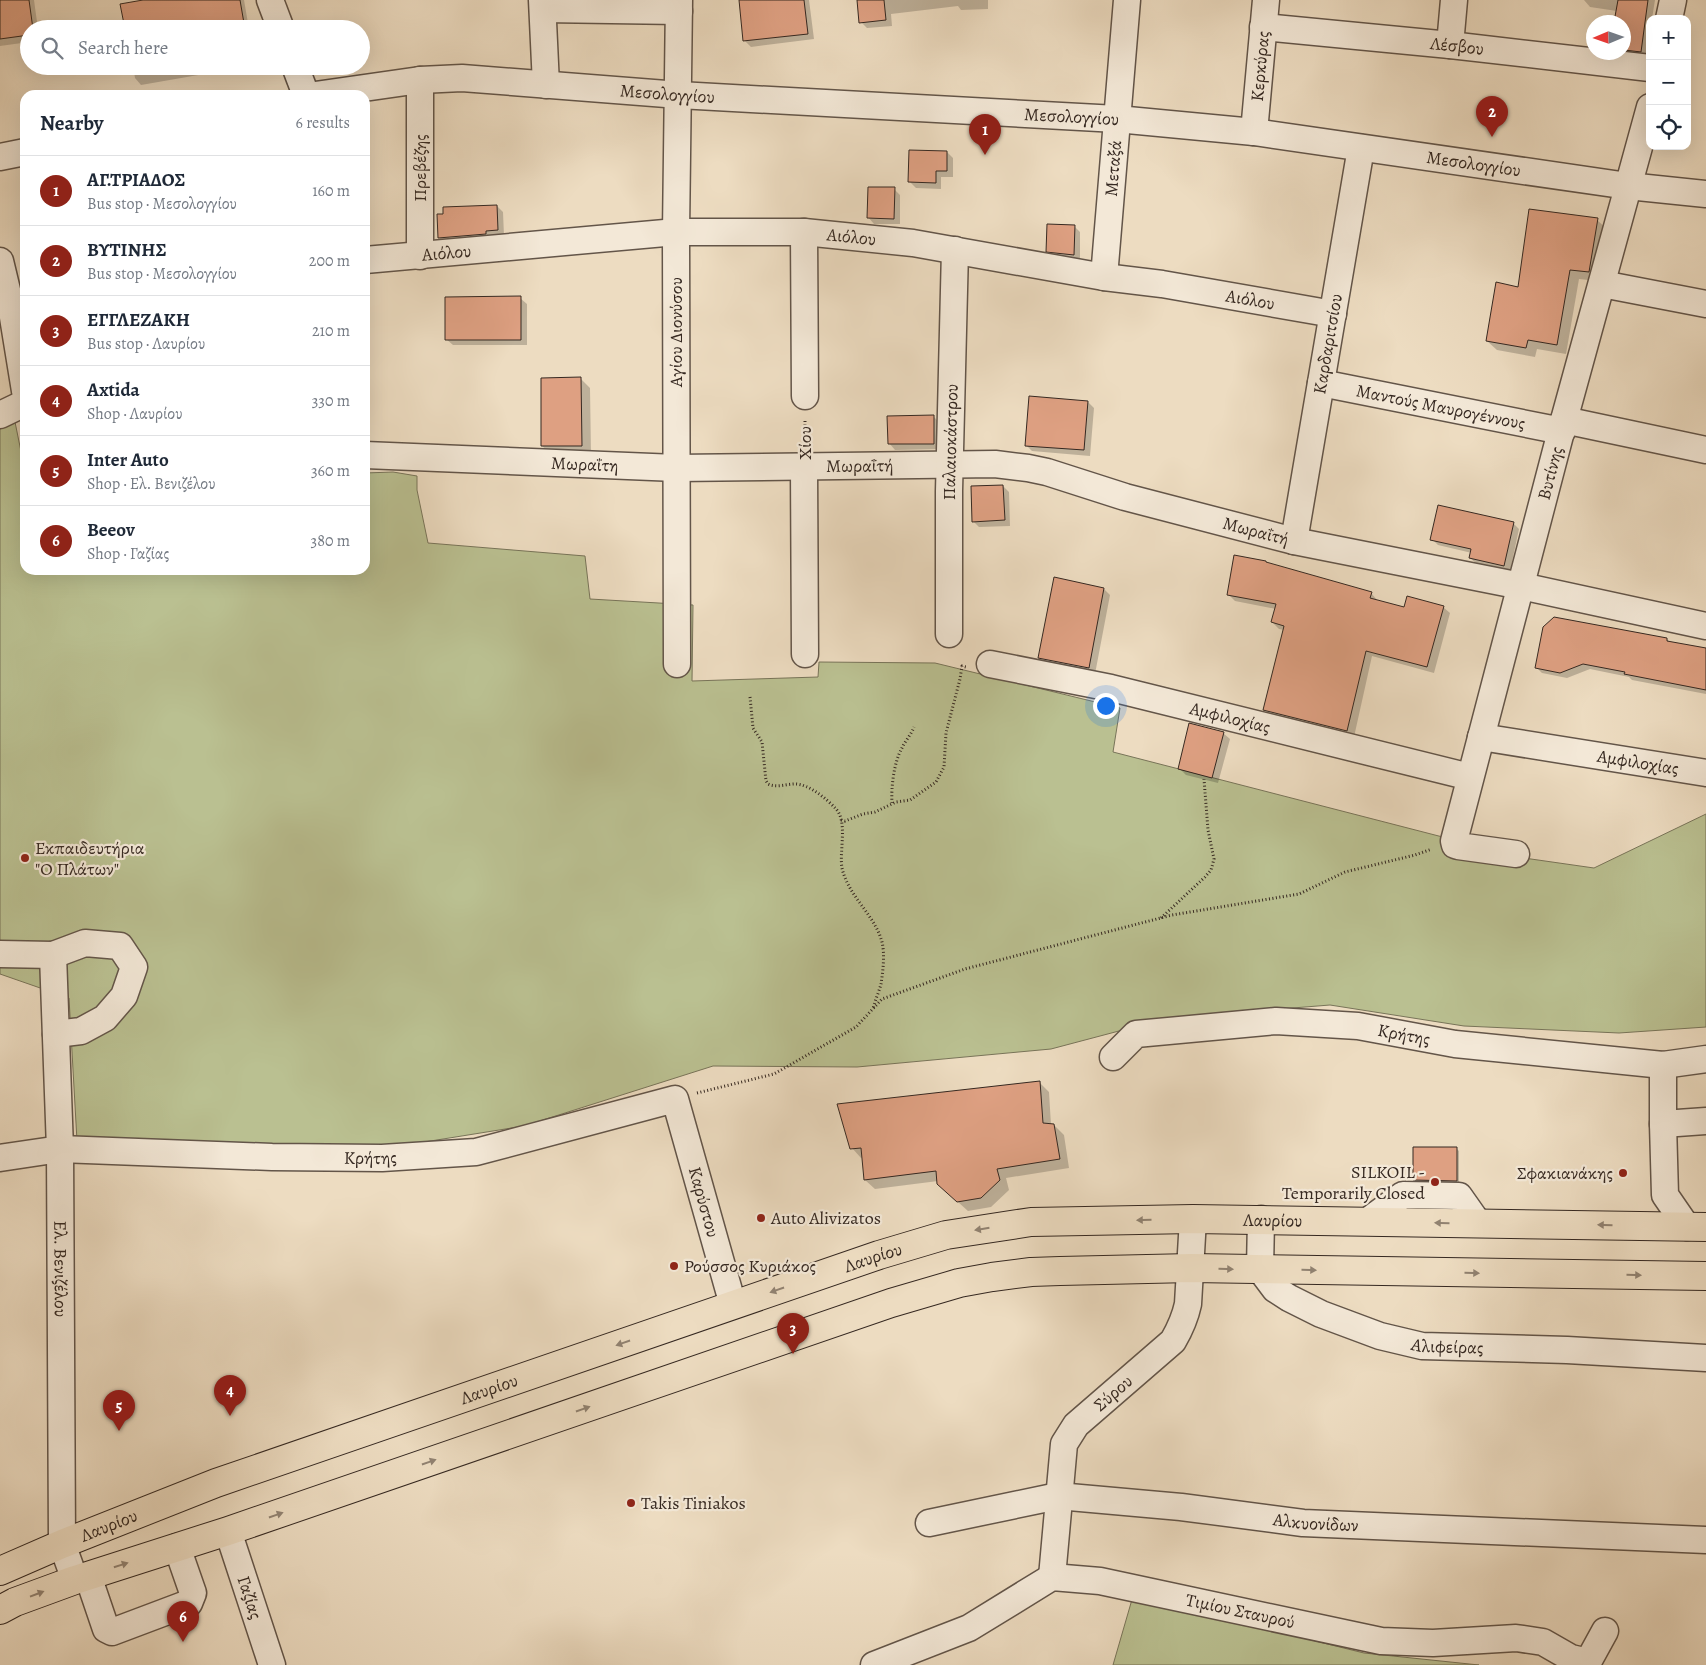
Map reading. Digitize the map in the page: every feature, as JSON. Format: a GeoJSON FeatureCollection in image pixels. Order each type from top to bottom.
{"type":"FeatureCollection","features":[{"type":"Feature","properties":{"kind":"main road","name":"Λαυρίου"},"geometry":{"type":"LineString","coordinates":[[0,1570],[216,1483],[879,1255],[946,1235],[1031,1222],[1193,1219],[1697,1227]]}},
{"type":"Feature","properties":{"kind":"main road"},"geometry":{"type":"LineString","coordinates":[[0,1610],[15,1602],[81,1578],[228,1531],[892,1303],[958,1283],[1031,1272],[1191,1268],[1706,1276]]}},
{"type":"Feature","properties":{"kind":"street"},"geometry":{"type":"LineString","coordinates":[[270,0],[278,20]]}},
{"type":"Feature","properties":{"kind":"street","name":"Μεταξά"},"geometry":{"type":"LineString","coordinates":[[1104,277],[1127,0]]}},
{"type":"Feature","properties":{"kind":"street","name":"Κερκύρας"},"geometry":{"type":"LineString","coordinates":[[1254,132],[1266,0]]}},
{"type":"Feature","properties":{"kind":"street"},"geometry":{"type":"LineString","coordinates":[[1450,45],[1454,0]]}},
{"type":"Feature","properties":{"kind":"street"},"geometry":{"type":"LineString","coordinates":[[1670,15],[1673,0]]}},
{"type":"Feature","properties":{"kind":"street"},"geometry":{"type":"LineString","coordinates":[[546,85],[542,4],[679,6]]}},
{"type":"Feature","properties":{"kind":"street","name":"Αγίου Διονύσου"},"geometry":{"type":"LineString","coordinates":[[677,664],[676,232],[679,6]]}},
{"type":"Feature","properties":{"kind":"street","name":"Λέσβου"},"geometry":{"type":"LineString","coordinates":[[1263,27],[1450,45],[1646,68]]}},
{"type":"Feature","properties":{"kind":"street"},"geometry":{"type":"LineString","coordinates":[[298,75],[304,90]]}},
{"type":"Feature","properties":{"kind":"street","name":"Μεσολογγίου"},"geometry":{"type":"LineString","coordinates":[[350,90],[420,80],[462,78],[679,95],[1117,120],[1254,132],[1628,186],[1706,194]]}},
{"type":"Feature","properties":{"kind":"street","name":"Πρεβέζης"},"geometry":{"type":"LineString","coordinates":[[420,80],[420,256]]}},
{"type":"Feature","properties":{"kind":"street","name":"Βυτίνης"},"geometry":{"type":"LineString","coordinates":[[1457,844],[1470,777],[1646,121]]}},
{"type":"Feature","properties":{"kind":"street","name":"Καρδαριτσίου"},"geometry":{"type":"LineString","coordinates":[[1294,541],[1361,148]]}},
{"type":"Feature","properties":{"kind":"street"},"geometry":{"type":"LineString","coordinates":[[0,157],[20,153]]}},
{"type":"Feature","properties":{"kind":"street","name":"Αιόλου"},"geometry":{"type":"LineString","coordinates":[[370,260],[676,232],[804,232],[886,239],[1333,314]]}},
{"type":"Feature","properties":{"kind":"street"},"geometry":{"type":"LineString","coordinates":[[804,232],[805,396]]}},
{"type":"Feature","properties":{"kind":"street","name":"Παλαιοκάστρου"},"geometry":{"type":"LineString","coordinates":[[949,634],[950,465],[955,250]]}},
{"type":"Feature","properties":{"kind":"street"},"geometry":{"type":"LineString","coordinates":[[0,261],[12,311],[20,360]]}},
{"type":"Feature","properties":{"kind":"street"},"geometry":{"type":"LineString","coordinates":[[1602,284],[1706,304]]}},
{"type":"Feature","properties":{"kind":"street","name":"Μαντούς Μαυρογέννους"},"geometry":{"type":"LineString","coordinates":[[1321,383],[1706,450]]}},
{"type":"Feature","properties":{"kind":"street"},"geometry":{"type":"LineString","coordinates":[[0,415],[20,405]]}},
{"type":"Feature","properties":{"kind":"street","name":"Μωραΐτη"},"geometry":{"type":"LineString","coordinates":[[370,455],[676,468],[804,467]]}},
{"type":"Feature","properties":{"kind":"street","name":"Μωραΐτή"},"geometry":{"type":"LineString","coordinates":[[804,467],[995,464],[1028,468],[1125,498],[1294,541],[1521,586],[1706,626]]}},
{"type":"Feature","properties":{"kind":"street","name":"Χίου"},"geometry":{"type":"LineString","coordinates":[[804,467],[805,654]]}},
{"type":"Feature","properties":{"kind":"street","name":"Αμφιλοχίας"},"geometry":{"type":"LineString","coordinates":[[990,664],[1111,688],[1470,777]]}},
{"type":"Feature","properties":{"kind":"street","name":"Αμφιλοχίας"},"geometry":{"type":"LineString","coordinates":[[1481,737],[1706,773]]}},
{"type":"Feature","properties":{"kind":"street"},"geometry":{"type":"LineString","coordinates":[[1457,844],[1516,854]]}},
{"type":"Feature","properties":{"kind":"street"},"geometry":{"type":"LineString","coordinates":[[0,954],[53,955],[85,943],[120,946],[134,967],[124,996],[105,1018],[81,1031],[56,1034]]}},
{"type":"Feature","properties":{"kind":"street","name":"Ελ. Βενιζέλου"},"geometry":{"type":"LineString","coordinates":[[53,955],[60,1149],[62,1544],[106,1629],[112,1632],[189,1603],[193,1592],[177,1547]]}},
{"type":"Feature","properties":{"kind":"street","name":"Κρήτης"},"geometry":{"type":"LineString","coordinates":[[1113,1057],[1136,1034],[1276,1021],[1358,1026],[1455,1044],[1663,1065],[1706,1059]]}},
{"type":"Feature","properties":{"kind":"street"},"geometry":{"type":"LineString","coordinates":[[1663,1065],[1665,1195],[1697,1227]]}},
{"type":"Feature","properties":{"kind":"street","name":"Κρήτης"},"geometry":{"type":"LineString","coordinates":[[0,1158],[60,1149],[272,1157],[382,1158],[476,1152],[675,1099]]}},
{"type":"Feature","properties":{"kind":"street","name":"Καρύστου"},"geometry":{"type":"LineString","coordinates":[[675,1099],[734,1305]]}},
{"type":"Feature","properties":{"kind":"street"},"geometry":{"type":"LineString","coordinates":[[1663,1124],[1706,1121]]}},
{"type":"Feature","properties":{"kind":"street","name":"Σύρου"},"geometry":{"type":"LineString","coordinates":[[1052,1577],[1064,1444],[1076,1425],[1173,1341],[1186,1317],[1193,1219]]}},
{"type":"Feature","properties":{"kind":"street"},"geometry":{"type":"LineString","coordinates":[[1260,1269],[1261,1219]]}},
{"type":"Feature","properties":{"kind":"street","name":"Αλιφείρας"},"geometry":{"type":"LineString","coordinates":[[1260,1269],[1275,1289],[1313,1310],[1380,1336],[1422,1346],[1567,1350],[1706,1358]]}},
{"type":"Feature","properties":{"kind":"street","name":"Αλκυονίδων"},"geometry":{"type":"LineString","coordinates":[[929,1523],[1058,1496],[1181,1508],[1303,1523],[1706,1540]]}},
{"type":"Feature","properties":{"kind":"street","name":"Γαζίας"},"geometry":{"type":"LineString","coordinates":[[228,1531],[272,1665]]}},
{"type":"Feature","properties":{"kind":"street"},"geometry":{"type":"LineString","coordinates":[[874,1665],[969,1628],[1052,1577]]}},
{"type":"Feature","properties":{"kind":"street","name":"Τιμίου Σταυρού"},"geometry":{"type":"LineString","coordinates":[[1052,1577],[1100,1581],[1381,1641],[1434,1643],[1516,1638],[1543,1642],[1571,1658],[1588,1662],[1605,1631]]}},
{"type":"Feature","properties":{"kind":"path","name":"Χίου"},"geometry":{"type":"LineString","coordinates":[[804,467],[805,396]]}},
{"type":"Feature","properties":{"kind":"path"},"geometry":{"type":"LineString","coordinates":[[841,820],[845,821],[863,814],[876,812],[892,803],[910,800],[936,782],[944,767],[948,726],[962,666],[980,670],[990,664]]}},
{"type":"Feature","properties":{"kind":"path"},"geometry":{"type":"LineString","coordinates":[[750,696],[753,728],[762,742],[766,781],[772,785],[795,784],[810,788],[837,809],[841,820],[843,871],[854,894],[873,922],[882,942],[881,984],[872,1009]]}},
{"type":"Feature","properties":{"kind":"path"},"geometry":{"type":"LineString","coordinates":[[892,803],[892,788],[897,760],[900,750],[914,728]]}},
{"type":"Feature","properties":{"kind":"path"},"geometry":{"type":"LineString","coordinates":[[1160,918],[1205,877],[1213,864],[1214,859],[1208,830],[1204,779]]}},
{"type":"Feature","properties":{"kind":"path"},"geometry":{"type":"LineString","coordinates":[[675,1099],[774,1074],[856,1027],[882,999],[965,970],[1160,918],[1299,894],[1345,872],[1457,844]]}},
{"type":"Feature","properties":{"kind":"green space"},"geometry":{"type":"Polygon","coordinates":[[[15,422],[20,446],[20,575],[370,575],[370,473],[393,472],[417,476],[417,490],[428,543],[585,556],[590,599],[693,605],[692,681],[818,677],[819,662],[935,663],[1120,708],[1113,752],[1524,858],[1594,868],[1706,814],[1706,1027],[1619,1033],[1464,1026],[1330,1005],[1168,1018],[1051,1049],[857,1067],[713,1066],[524,1126],[387,1148],[77,1141],[69,998],[0,974],[0,429],[15,422]]]}},
{"type":"Feature","properties":{"kind":"green space"},"geometry":{"type":"Polygon","coordinates":[[[1133,1596],[1364,1653],[1479,1665],[1113,1665],[1133,1596]]]}},
{"type":"Feature","properties":{"kind":"building"},"geometry":{"type":"Polygon","coordinates":[[[0,0],[29,0],[32,20],[20,20],[20,36],[0,39],[0,0]]]}},
{"type":"Feature","properties":{"kind":"building"},"geometry":{"type":"Polygon","coordinates":[[[143,0],[240,0],[243,20],[123,20],[120,4],[143,0]]]}},
{"type":"Feature","properties":{"kind":"building"},"geometry":{"type":"Polygon","coordinates":[[[739,0],[804,0],[808,34],[743,41],[739,0]]]}},
{"type":"Feature","properties":{"kind":"building"},"geometry":{"type":"Polygon","coordinates":[[[857,0],[884,0],[886,20],[859,23],[857,0]]]}},
{"type":"Feature","properties":{"kind":"building"},"geometry":{"type":"Polygon","coordinates":[[[1618,0],[1648,0],[1641,52],[1631,51],[1631,15],[1615,15],[1618,0]]]}},
{"type":"Feature","properties":{"kind":"building"},"geometry":{"type":"Polygon","coordinates":[[[909,150],[947,151],[947,171],[936,171],[936,183],[908,182],[909,150]]]}},
{"type":"Feature","properties":{"kind":"building"},"geometry":{"type":"Polygon","coordinates":[[[868,187],[895,187],[894,219],[867,218],[868,187]]]}},
{"type":"Feature","properties":{"kind":"building"},"geometry":{"type":"Polygon","coordinates":[[[497,205],[498,230],[486,231],[486,234],[438,238],[437,214],[443,214],[443,207],[497,205]]]}},
{"type":"Feature","properties":{"kind":"building"},"geometry":{"type":"Polygon","coordinates":[[[1529,209],[1598,218],[1589,272],[1570,270],[1557,345],[1528,340],[1526,348],[1486,341],[1496,282],[1518,287],[1529,209]]]}},
{"type":"Feature","properties":{"kind":"building"},"geometry":{"type":"Polygon","coordinates":[[[1047,224],[1075,225],[1074,255],[1046,252],[1047,224]]]}},
{"type":"Feature","properties":{"kind":"building"},"geometry":{"type":"Polygon","coordinates":[[[521,296],[521,340],[445,340],[445,297],[521,296]]]}},
{"type":"Feature","properties":{"kind":"building"},"geometry":{"type":"Polygon","coordinates":[[[581,377],[582,446],[541,446],[541,378],[581,377]]]}},
{"type":"Feature","properties":{"kind":"building"},"geometry":{"type":"Polygon","coordinates":[[[1029,396],[1088,401],[1084,450],[1025,446],[1029,396]]]}},
{"type":"Feature","properties":{"kind":"building"},"geometry":{"type":"Polygon","coordinates":[[[934,415],[934,444],[888,444],[887,416],[934,415]]]}},
{"type":"Feature","properties":{"kind":"building"},"geometry":{"type":"Polygon","coordinates":[[[1003,485],[1005,520],[972,522],[971,486],[1003,485]]]}},
{"type":"Feature","properties":{"kind":"building"},"geometry":{"type":"Polygon","coordinates":[[[1438,505],[1514,522],[1504,566],[1469,558],[1471,549],[1430,540],[1438,505]]]}},
{"type":"Feature","properties":{"kind":"building"},"geometry":{"type":"Polygon","coordinates":[[[1234,555],[1266,561],[1372,592],[1370,598],[1404,607],[1407,596],[1444,606],[1427,667],[1366,651],[1347,731],[1263,710],[1284,626],[1271,622],[1276,604],[1227,595],[1234,555]]]}},
{"type":"Feature","properties":{"kind":"building"},"geometry":{"type":"Polygon","coordinates":[[[1054,577],[1104,588],[1089,668],[1038,658],[1054,577]]]}},
{"type":"Feature","properties":{"kind":"building"},"geometry":{"type":"Polygon","coordinates":[[[1554,617],[1667,638],[1667,641],[1706,648],[1706,690],[1583,664],[1560,673],[1535,668],[1543,627],[1554,617]]]}},
{"type":"Feature","properties":{"kind":"building"},"geometry":{"type":"Polygon","coordinates":[[[1189,723],[1224,732],[1212,778],[1178,769],[1189,723]]]}},
{"type":"Feature","properties":{"kind":"building"},"geometry":{"type":"Polygon","coordinates":[[[1040,1081],[1043,1123],[1054,1124],[1060,1159],[997,1169],[1000,1180],[981,1198],[957,1202],[937,1184],[936,1171],[864,1180],[861,1148],[850,1149],[837,1104],[1040,1081]]]}},
{"type":"Feature","properties":{"kind":"building"},"geometry":{"type":"Polygon","coordinates":[[[1413,1147],[1457,1147],[1457,1181],[1413,1180],[1413,1147]]]}},
{"type":"Feature","properties":{"kind":"place","name":"ΒΥΤΙΝΗΣ"},"geometry":{"type":"Point","coordinates":[1492,137]}},
{"type":"Feature","properties":{"kind":"place","name":"ΑΓ.ΤΡΙΑΔΟΣ"},"geometry":{"type":"Point","coordinates":[985,155]}},
{"type":"Feature","properties":{"kind":"place","name":"Εκπαιδευτήρια \"Ο Πλάτων\""},"geometry":{"type":"Point","coordinates":[25,858]}},
{"type":"Feature","properties":{"kind":"place","name":"Σφακιανάκης"},"geometry":{"type":"Point","coordinates":[1623,1173]}},
{"type":"Feature","properties":{"kind":"place","name":"SILKOIL - Temporarily Closed"},"geometry":{"type":"Point","coordinates":[1435,1182]}},
{"type":"Feature","properties":{"kind":"place","name":"Auto Alivizatos"},"geometry":{"type":"Point","coordinates":[761,1218]}},
{"type":"Feature","properties":{"kind":"place","name":"Ρούσσος Κυριάκος"},"geometry":{"type":"Point","coordinates":[674,1266]}},
{"type":"Feature","properties":{"kind":"place","name":"ΕΓΓΛΕΖΑΚΗ"},"geometry":{"type":"Point","coordinates":[793,1354]}},
{"type":"Feature","properties":{"kind":"place","name":"Axtida"},"geometry":{"type":"Point","coordinates":[230,1416]}},
{"type":"Feature","properties":{"kind":"place","name":"Inter Auto"},"geometry":{"type":"Point","coordinates":[119,1431]}},
{"type":"Feature","properties":{"kind":"place","name":"Takis Tiniakos"},"geometry":{"type":"Point","coordinates":[631,1503]}},
{"type":"Feature","properties":{"kind":"place","name":"Beeov"},"geometry":{"type":"Point","coordinates":[183,1642]}}]}
